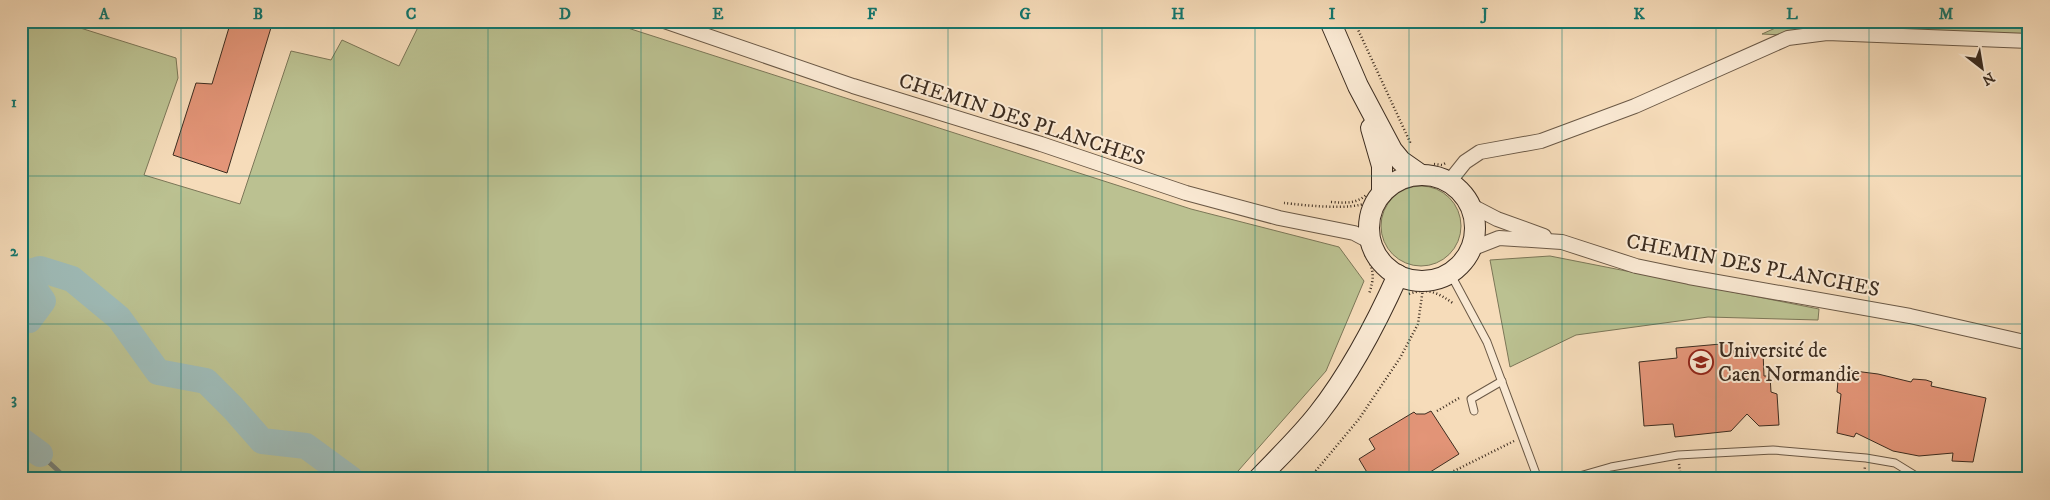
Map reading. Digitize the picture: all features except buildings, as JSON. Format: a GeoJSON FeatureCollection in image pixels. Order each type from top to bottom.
{"type":"FeatureCollection","features":[{"type":"Feature","properties":{"kind":"main road"},"geometry":{"type":"LineString","coordinates":[[1330,21],[1358,86],[1392,150],[1401,161],[1421,175]]}},
{"type":"Feature","properties":{"kind":"main road"},"geometry":{"type":"LineString","coordinates":[[1358,86],[1382,166],[1374,194],[1367,247],[1398,275],[1423,286],[1459,267],[1471,250],[1475,220],[1470,205],[1464,196],[1449,182],[1436,177],[1412,176],[1374,194]]}},
{"type":"Feature","properties":{"kind":"main road"},"geometry":{"type":"LineString","coordinates":[[1258,479],[1317,415],[1350,368],[1398,275]]}},
{"type":"Feature","properties":{"kind":"street","name":"CHEMIN DES PLANCHES"},"geometry":{"type":"LineString","coordinates":[[664,21],[853,86],[1041,144],[1186,193],[1279,218],[1354,233],[1367,247]]}},
{"type":"Feature","properties":{"kind":"street"},"geometry":{"type":"LineString","coordinates":[[1449,182],[1465,162],[1480,152],[1541,141],[1635,106],[1788,38],[1826,33],[2029,41]]}},
{"type":"Feature","properties":{"kind":"street"},"geometry":{"type":"LineString","coordinates":[[1470,205],[1497,219],[1562,242]]}},
{"type":"Feature","properties":{"kind":"street","name":"CHEMIN DES PLANCHES"},"geometry":{"type":"LineString","coordinates":[[1471,250],[1499,238],[1562,242],[1636,266],[1910,316],[2029,343]]}},
{"type":"Feature","properties":{"kind":"lane"},"geometry":{"type":"LineString","coordinates":[[1450,273],[1487,342],[1538,479]]}},
{"type":"Feature","properties":{"kind":"lane"},"geometry":{"type":"LineString","coordinates":[[1474,411],[1471,400],[1502,381]]}},
{"type":"Feature","properties":{"kind":"lane"},"geometry":{"type":"LineString","coordinates":[[1569,479],[1610,467],[1678,455],[1773,450],[1866,458],[1895,463],[1921,479]]}},
{"type":"Feature","properties":{"kind":"path"},"geometry":{"type":"LineString","coordinates":[[1354,21],[1410,142],[1409,149]]}},
{"type":"Feature","properties":{"kind":"path"},"geometry":{"type":"LineString","coordinates":[[1331,202],[1349,203],[1374,194]]}},
{"type":"Feature","properties":{"kind":"path"},"geometry":{"type":"LineString","coordinates":[[1297,204],[1331,207],[1362,205],[1374,194]]}},
{"type":"Feature","properties":{"kind":"path"},"geometry":{"type":"LineString","coordinates":[[1366,302],[1374,279],[1368,259],[1367,247]]}},
{"type":"Feature","properties":{"kind":"path"},"geometry":{"type":"LineString","coordinates":[[1404,301],[1410,293],[1423,286]]}},
{"type":"Feature","properties":{"kind":"path"},"geometry":{"type":"LineString","coordinates":[[1423,286],[1432,290],[1459,310]]}},
{"type":"Feature","properties":{"kind":"path"},"geometry":{"type":"LineString","coordinates":[[1309,479],[1359,419],[1400,358],[1418,324],[1423,286]]}},
{"type":"Feature","properties":{"kind":"path"},"geometry":{"type":"LineString","coordinates":[[1438,479],[1496,448],[1523,438]]}},
{"type":"Feature","properties":{"kind":"path"},"geometry":{"type":"LineString","coordinates":[[1678,455],[1681,479]]}},
{"type":"Feature","properties":{"kind":"green space"},"geometry":{"type":"Polygon","coordinates":[[[21,21],[66,21],[74,26],[176,58],[178,78],[144,175],[240,204],[291,51],[331,60],[342,40],[399,66],[421,21],[606,21],[1191,209],[1339,247],[1364,281],[1326,371],[1231,479],[21,479],[21,21]]]}},
{"type":"Feature","properties":{"kind":"green space"},"geometry":{"type":"Polygon","coordinates":[[[1791,21],[2029,21],[2029,47],[1762,34],[1791,21]]]}},
{"type":"Feature","properties":{"kind":"green space"},"geometry":{"type":"Polygon","coordinates":[[[1421,186],[1436,189],[1449,198],[1458,211],[1461,226],[1458,241],[1449,254],[1436,263],[1421,266],[1406,263],[1393,254],[1384,241],[1381,226],[1384,211],[1393,198],[1406,189],[1421,186]]]}},
{"type":"Feature","properties":{"kind":"green space"},"geometry":{"type":"Polygon","coordinates":[[[1550,256],[1819,309],[1818,320],[1708,317],[1576,335],[1510,367],[1490,260],[1550,256]]]}},
{"type":"Feature","properties":{"kind":"waterway"},"geometry":{"type":"LineString","coordinates":[[21,318],[29,320],[43,301],[24,274],[40,269],[72,279],[119,318],[158,372],[206,381],[262,441],[306,446],[351,479]]}},
{"type":"Feature","properties":{"kind":"waterway"},"geometry":{"type":"LineString","coordinates":[[21,440],[40,454]]}},
{"type":"Feature","properties":{"kind":"waterway"},"geometry":{"type":"LineString","coordinates":[[40,454],[67,479]]}},
{"type":"Feature","properties":{"kind":"place","name":"Université de Caen Normandie"},"geometry":{"type":"Point","coordinates":[1701,362]}}]}
